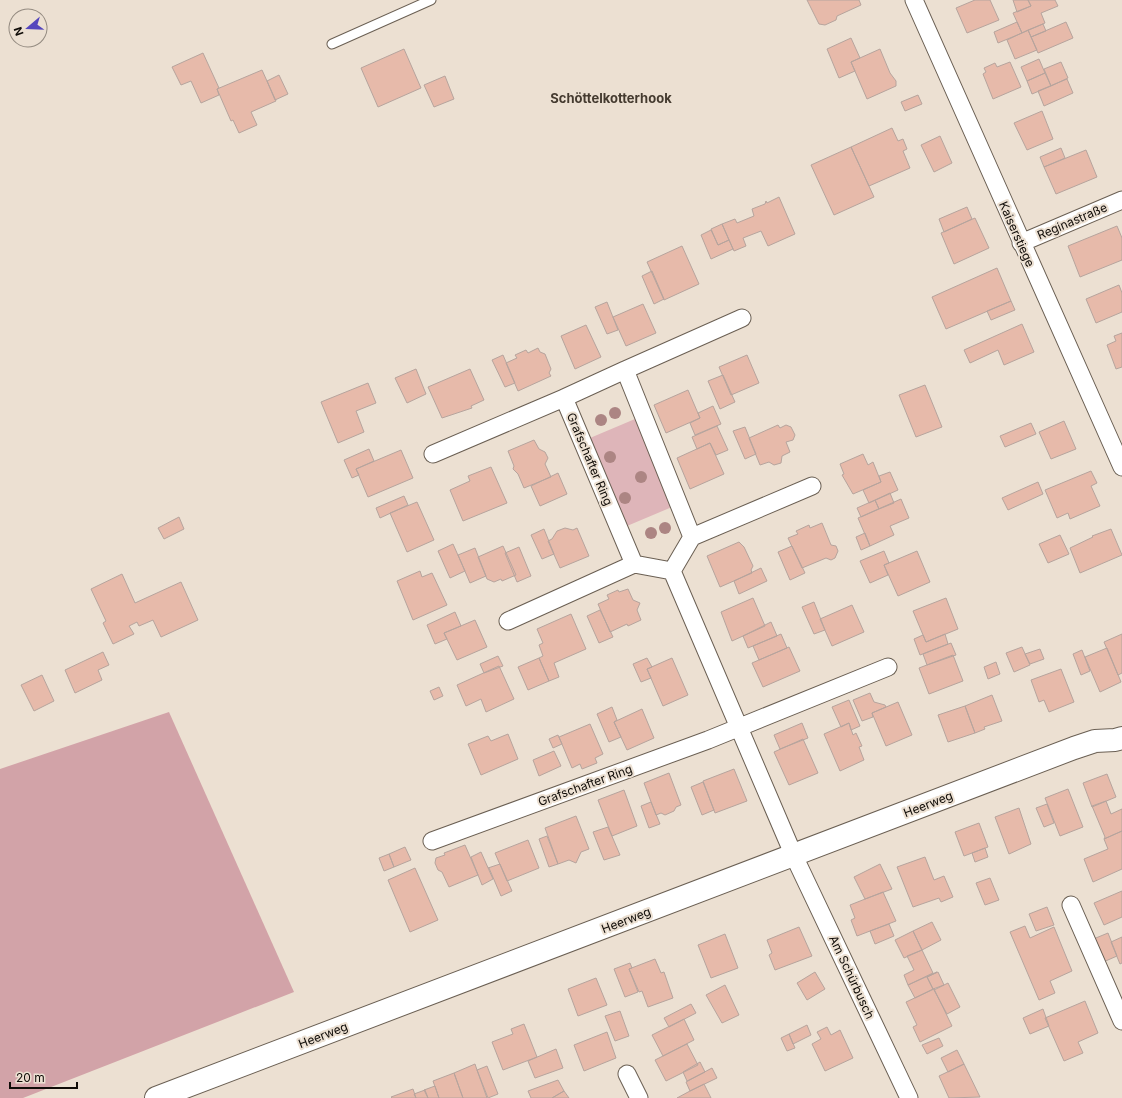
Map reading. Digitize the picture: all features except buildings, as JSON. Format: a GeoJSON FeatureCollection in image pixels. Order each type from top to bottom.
{"type":"FeatureCollection","features":[{"type":"Feature","properties":{"kind":"street","name":"Kaiserstiege"},"geometry":{"type":"LineString","coordinates":[[914,0],[1021,243],[1122,466]]}},
{"type":"Feature","properties":{"kind":"street","name":"Reginastraße"},"geometry":{"type":"LineString","coordinates":[[1021,243],[1122,200]]}},
{"type":"Feature","properties":{"kind":"street","name":"Grafschafter Ring"},"geometry":{"type":"LineString","coordinates":[[433,454],[564,398],[742,318]]}},
{"type":"Feature","properties":{"kind":"street"},"geometry":{"type":"LineString","coordinates":[[625,370],[692,537]]}},
{"type":"Feature","properties":{"kind":"street","name":"Grafschafter Ring"},"geometry":{"type":"LineString","coordinates":[[564,398],[634,564]]}},
{"type":"Feature","properties":{"kind":"street"},"geometry":{"type":"LineString","coordinates":[[672,571],[692,537],[812,486]]}},
{"type":"Feature","properties":{"kind":"street"},"geometry":{"type":"LineString","coordinates":[[508,621],[634,564],[672,571]]}},
{"type":"Feature","properties":{"kind":"street"},"geometry":{"type":"LineString","coordinates":[[672,571],[794,856]]}},
{"type":"Feature","properties":{"kind":"street","name":"Grafschafter Ring"},"geometry":{"type":"LineString","coordinates":[[432,841],[738,727],[888,667]]}},
{"type":"Feature","properties":{"kind":"street","name":"Heerweg"},"geometry":{"type":"LineString","coordinates":[[165,1096],[1095,740],[1111,727],[1122,722]]}},
{"type":"Feature","properties":{"kind":"street","name":"Heerweg"},"geometry":{"type":"LineString","coordinates":[[1095,740],[1115,740],[1122,738]]}},
{"type":"Feature","properties":{"kind":"street","name":"Am Schürbusch"},"geometry":{"type":"LineString","coordinates":[[794,856],[909,1098]]}},
{"type":"Feature","properties":{"kind":"street"},"geometry":{"type":"LineString","coordinates":[[1071,905],[1122,1021]]}},
{"type":"Feature","properties":{"kind":"street"},"geometry":{"type":"LineString","coordinates":[[627,1074],[638,1098]]}},
{"type":"Feature","properties":{"kind":"lane"},"geometry":{"type":"LineString","coordinates":[[332,44],[431,0]]}},
{"type":"Feature","properties":{"kind":"shaded area"},"geometry":{"type":"Polygon","coordinates":[[[635,419],[672,507],[627,526],[590,438],[635,419]]]}},
{"type":"Feature","properties":{"kind":"shaded area"},"geometry":{"type":"Polygon","coordinates":[[[169,712],[294,992],[23,1098],[0,1098],[0,769],[169,712]]]}},
{"type":"Feature","properties":{"kind":"district","name":"Schöttelkotterhook"},"geometry":{"type":"Point","coordinates":[611,98]}}]}
